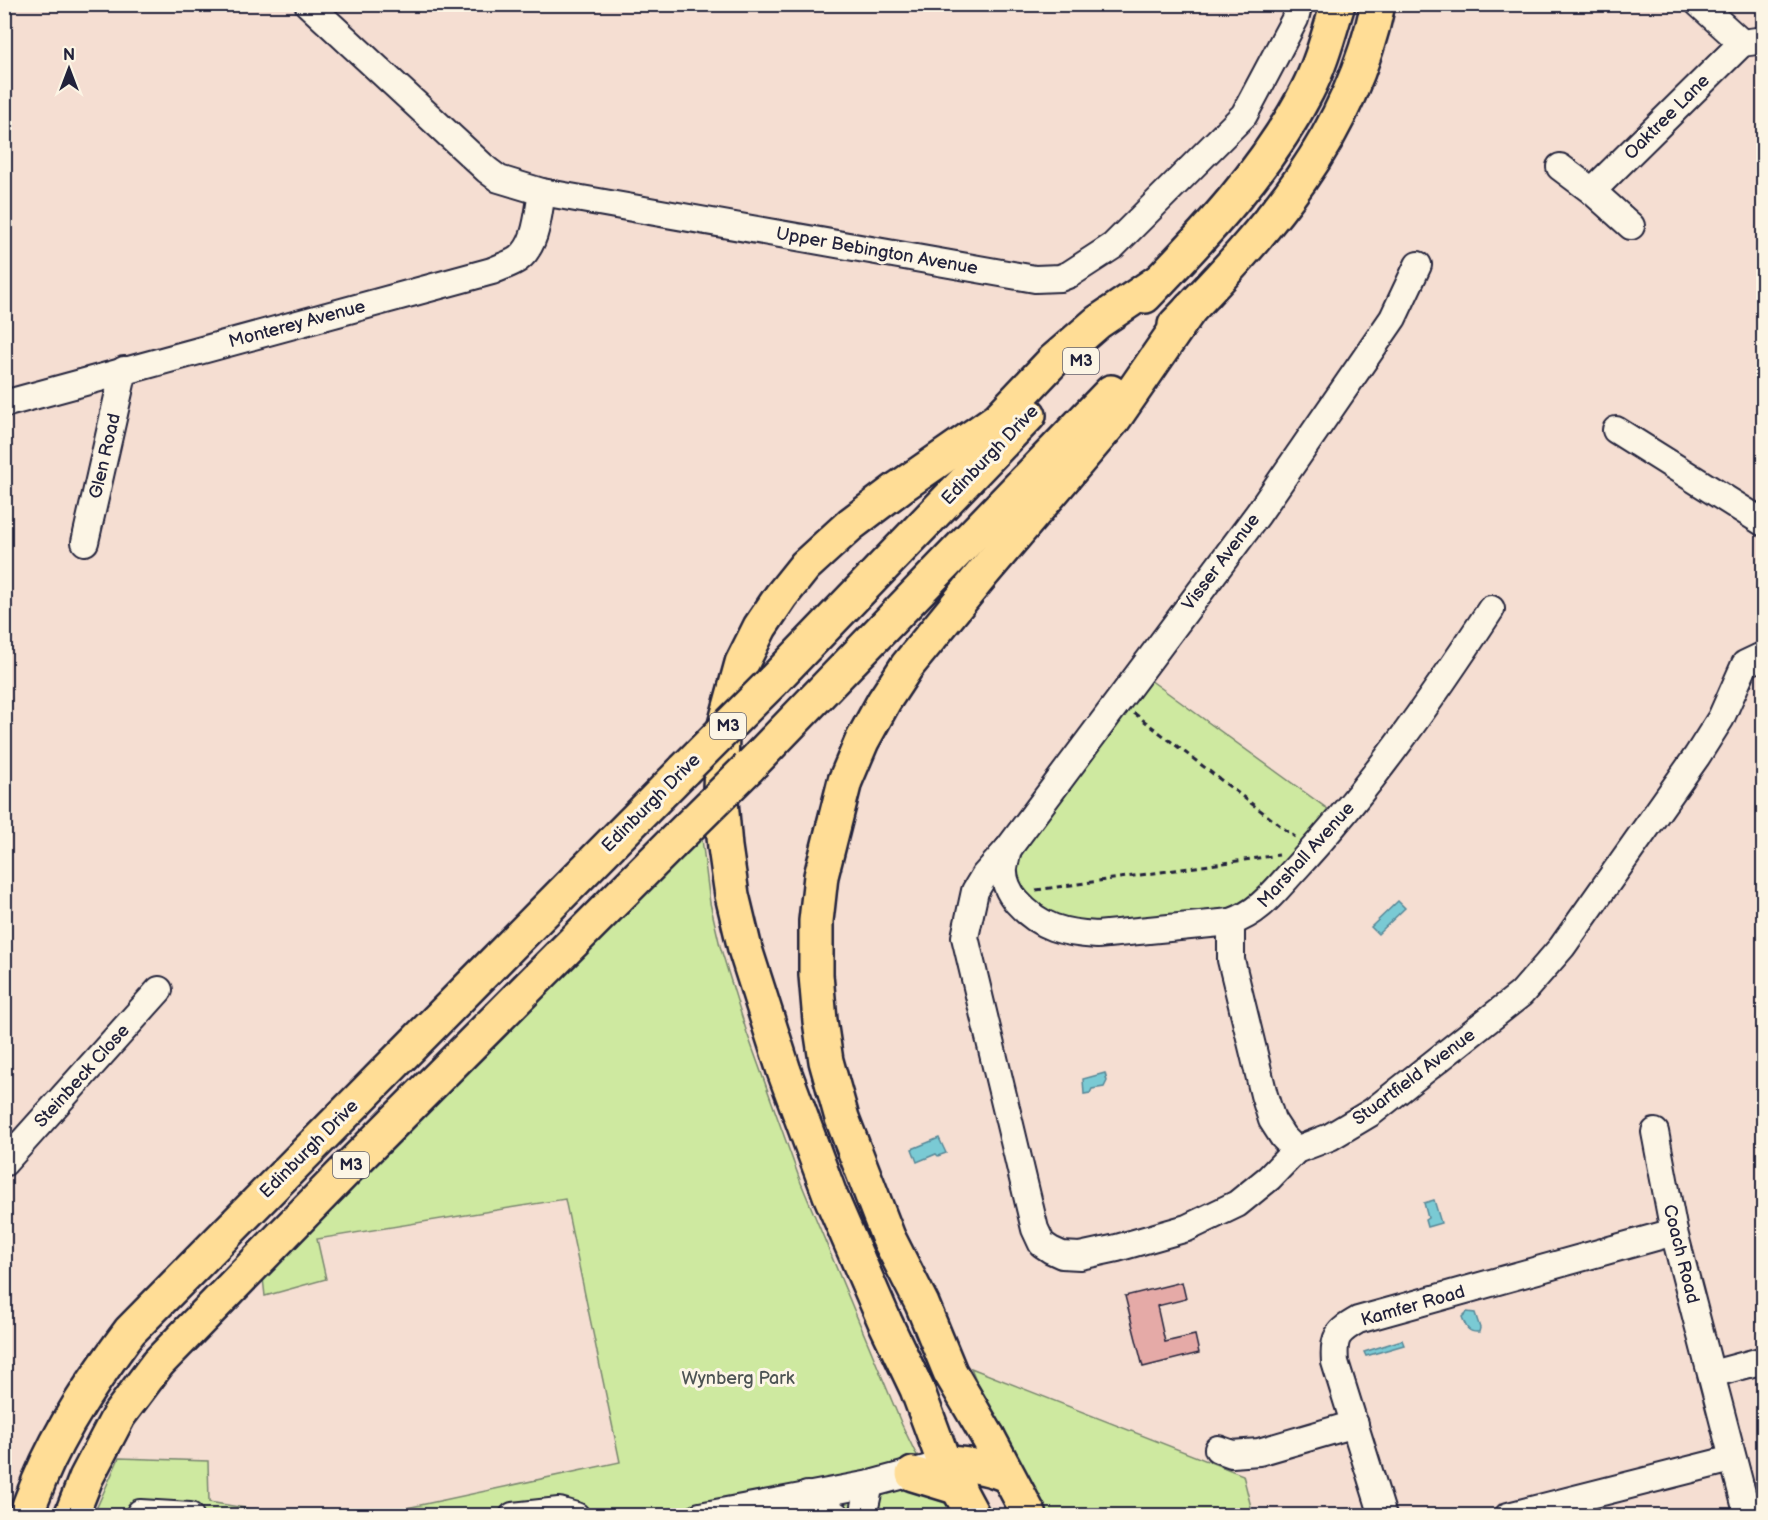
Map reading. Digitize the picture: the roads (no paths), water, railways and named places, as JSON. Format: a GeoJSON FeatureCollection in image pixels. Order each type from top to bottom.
{"type":"FeatureCollection","features":[{"type":"Feature","properties":{"kind":"main road","name":"Edinburgh Drive"},"geometry":{"type":"LineString","coordinates":[[26,1515],[51,1453],[75,1409],[91,1383],[130,1331],[772,682],[1159,281],[1232,202],[1276,144],[1308,90],[1329,36],[1338,4]]}},
{"type":"Feature","properties":{"kind":"main road","name":"M3"},"geometry":{"type":"LineString","coordinates":[[71,1515],[86,1478],[119,1415],[158,1363],[347,1169],[748,768],[1190,309],[1270,222],[1311,167],[1349,99],[1372,36],[1378,4]]}},
{"type":"Feature","properties":{"kind":"main road"},"geometry":{"type":"LineString","coordinates":[[959,1489],[830,1195],[784,1071],[746,949],[732,895],[720,790],[722,736],[742,663],[760,627],[805,566],[851,524],[998,418],[1053,361],[1098,322],[1159,281]]}},
{"type":"Feature","properties":{"kind":"main road"},"geometry":{"type":"LineString","coordinates":[[1030,1515],[950,1372],[922,1304],[888,1237],[842,1118],[826,1061],[816,975],[816,921],[821,876],[845,781],[862,741],[884,701],[908,666],[983,573],[1114,419],[1190,309]]}},
{"type":"Feature","properties":{"kind":"main road"},"geometry":{"type":"LineString","coordinates":[[950,1372],[961,1424],[956,1445],[959,1489]]}},
{"type":"Feature","properties":{"kind":"main road"},"geometry":{"type":"LineString","coordinates":[[959,1489],[978,1467],[1008,1476]]}},
{"type":"Feature","properties":{"kind":"main road"},"geometry":{"type":"LineString","coordinates":[[913,1474],[959,1489]]}},
{"type":"Feature","properties":{"kind":"street","name":"Upper Bebington Avenue"},"geometry":{"type":"LineString","coordinates":[[308,4],[499,179],[542,192],[1035,279],[1060,278],[1070,274],[1113,246],[1244,115],[1295,19],[1299,4]]}},
{"type":"Feature","properties":{"kind":"street"},"geometry":{"type":"LineString","coordinates":[[1699,4],[1753,42]]}},
{"type":"Feature","properties":{"kind":"street","name":"Oaktree Lane"},"geometry":{"type":"LineString","coordinates":[[1592,191],[1753,42]]}},
{"type":"Feature","properties":{"kind":"street"},"geometry":{"type":"LineString","coordinates":[[1560,167],[1592,191],[1631,226]]}},
{"type":"Feature","properties":{"kind":"street","name":"Monterey Avenue"},"geometry":{"type":"LineString","coordinates":[[4,404],[492,271],[518,260],[526,251],[536,227],[542,192]]}},
{"type":"Feature","properties":{"kind":"street","name":"Visser Avenue"},"geometry":{"type":"LineString","coordinates":[[1008,849],[1258,514],[1393,318],[1418,265]]}},
{"type":"Feature","properties":{"kind":"street","name":"Glen Road"},"geometry":{"type":"LineString","coordinates":[[85,542],[124,370]]}},
{"type":"Feature","properties":{"kind":"street"},"geometry":{"type":"LineString","coordinates":[[1616,430],[1764,523]]}},
{"type":"Feature","properties":{"kind":"street","name":"Marshall Avenue"},"geometry":{"type":"LineString","coordinates":[[1231,922],[1253,913],[1345,814],[1378,771],[1491,609]]}},
{"type":"Feature","properties":{"kind":"street","name":"Stuartfield Avenue"},"geometry":{"type":"LineString","coordinates":[[1008,849],[984,876],[975,891],[965,937],[1035,1229],[1042,1244],[1062,1255],[1080,1256],[1118,1248],[1187,1228],[1237,1204],[1269,1178],[1296,1150],[1330,1137],[1372,1112],[1521,994],[1568,939],[1697,756],[1721,718],[1745,664],[1764,655]]}},
{"type":"Feature","properties":{"kind":"street"},"geometry":{"type":"LineString","coordinates":[[1008,849],[1004,868],[1010,894],[1036,921],[1075,934],[1097,935],[1231,922],[1231,960],[1264,1095],[1272,1120],[1282,1137],[1296,1150]]}},
{"type":"Feature","properties":{"kind":"street"},"geometry":{"type":"LineString","coordinates":[[965,937],[973,915],[986,903],[1010,894]]}},
{"type":"Feature","properties":{"kind":"street","name":"Steinbeck Close"},"geometry":{"type":"LineString","coordinates":[[4,1163],[159,990]]}},
{"type":"Feature","properties":{"kind":"street","name":"Coach Road"},"geometry":{"type":"LineString","coordinates":[[1655,1132],[1674,1232],[1748,1515]]}},
{"type":"Feature","properties":{"kind":"street","name":"Kamfer Road"},"geometry":{"type":"LineString","coordinates":[[1383,1515],[1335,1362],[1334,1346],[1337,1335],[1344,1328],[1358,1320],[1674,1232]]}},
{"type":"Feature","properties":{"kind":"street"},"geometry":{"type":"LineString","coordinates":[[1712,1374],[1764,1360]]}},
{"type":"Feature","properties":{"kind":"street"},"geometry":{"type":"LineString","coordinates":[[1218,1449],[1232,1454],[1259,1452],[1355,1424]]}},
{"type":"Feature","properties":{"kind":"street"},"geometry":{"type":"LineString","coordinates":[[1508,1515],[1732,1459]]}},
{"type":"Feature","properties":{"kind":"street"},"geometry":{"type":"LineString","coordinates":[[700,1515],[913,1474]]}},
{"type":"Feature","properties":{"kind":"street"},"geometry":{"type":"LineString","coordinates":[[863,1515],[870,1484]]}},
{"type":"Feature","properties":{"kind":"street"},"geometry":{"type":"LineString","coordinates":[[807,1495],[837,1515]]}},
{"type":"Feature","properties":{"kind":"street"},"geometry":{"type":"LineString","coordinates":[[513,1515],[559,1510],[576,1515]]}},
{"type":"Feature","properties":{"kind":"street"},"geometry":{"type":"LineString","coordinates":[[140,1513],[190,1515]]}},
{"type":"Feature","properties":{"kind":"water"},"geometry":{"type":"Polygon","coordinates":[[[1398,901],[1405,908],[1378,934],[1371,927],[1398,901]]]}},
{"type":"Feature","properties":{"kind":"water"},"geometry":{"type":"Polygon","coordinates":[[[1105,1073],[1107,1081],[1104,1087],[1092,1089],[1090,1093],[1084,1094],[1083,1079],[1105,1073]]]}},
{"type":"Feature","properties":{"kind":"water"},"geometry":{"type":"Polygon","coordinates":[[[939,1138],[946,1153],[938,1156],[936,1154],[917,1162],[912,1149],[939,1138]]]}},
{"type":"Feature","properties":{"kind":"water"},"geometry":{"type":"Polygon","coordinates":[[[1434,1200],[1441,1223],[1427,1227],[1425,1220],[1428,1218],[1424,1203],[1434,1200]]]}},
{"type":"Feature","properties":{"kind":"water"},"geometry":{"type":"Polygon","coordinates":[[[1467,1312],[1475,1313],[1480,1328],[1479,1332],[1469,1330],[1466,1326],[1462,1317],[1467,1312]]]}},
{"type":"Feature","properties":{"kind":"water"},"geometry":{"type":"Polygon","coordinates":[[[1402,1340],[1404,1345],[1366,1356],[1364,1352],[1402,1340]]]}},
{"type":"Feature","properties":{"kind":"park label","name":"Wynberg Park"},"geometry":{"type":"Point","coordinates":[738,1378]}}]}
